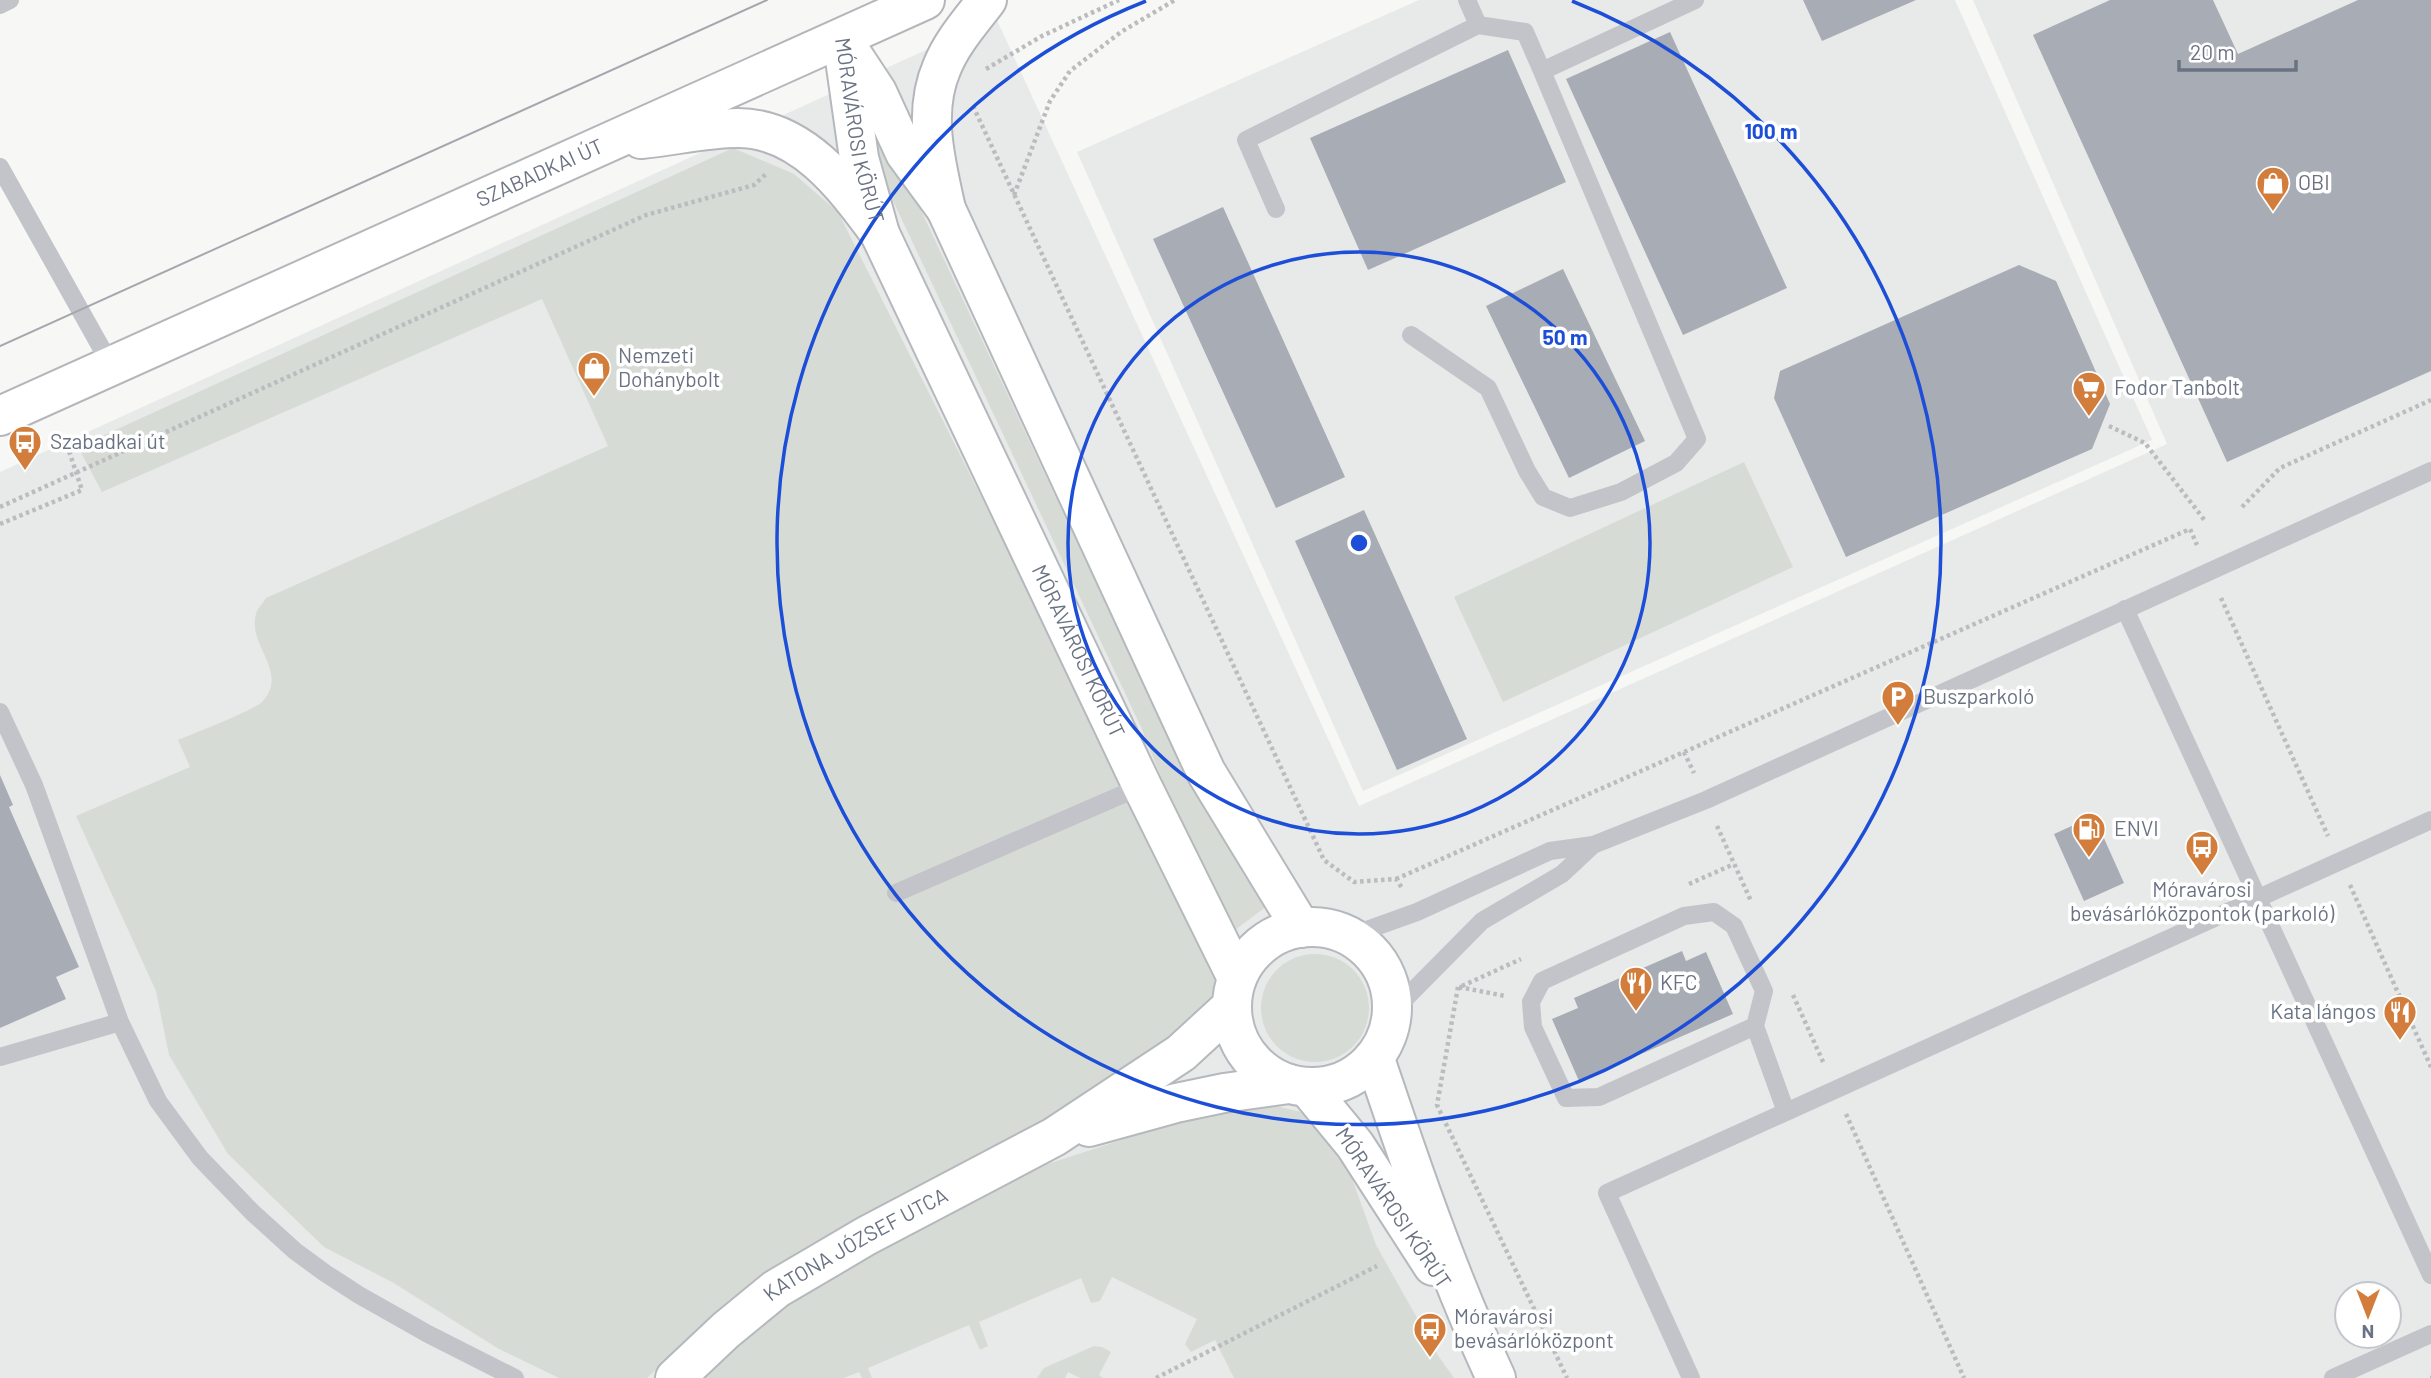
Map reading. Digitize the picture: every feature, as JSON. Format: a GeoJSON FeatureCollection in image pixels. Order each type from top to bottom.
{"type":"FeatureCollection","features":[{"type":"Feature","properties":{"kind":"main road","name":"SZABADKAI ÚT"},"geometry":{"type":"LineString","coordinates":[[0,416],[925,0]]}},
{"type":"Feature","properties":{"kind":"main road"},"geometry":{"type":"LineString","coordinates":[[946,209],[933,149],[934,91],[942,65],[960,35],[987,0]]}},
{"type":"Feature","properties":{"kind":"main road","name":"MÓRAVÁROSI KÖRÚT"},"geometry":{"type":"LineString","coordinates":[[842,38],[877,92],[905,153],[946,209],[1206,772],[1301,928]]}},
{"type":"Feature","properties":{"kind":"main road","name":"MÓRAVÁROSI KÖRÚT"},"geometry":{"type":"LineString","coordinates":[[842,38],[859,158],[880,234],[1142,786],[1234,993]]}},
{"type":"Feature","properties":{"kind":"main road"},"geometry":{"type":"LineString","coordinates":[[601,144],[740,128],[766,133],[796,145],[830,172],[880,234]]}},
{"type":"Feature","properties":{"kind":"main road"},"geometry":{"type":"LineString","coordinates":[[1301,928],[1327,928],[1350,936],[1374,955],[1389,981],[1393,1011],[1388,1036],[1375,1059],[1356,1075],[1333,1085],[1298,1086],[1259,1068],[1239,1040],[1234,993],[1252,954],[1275,936],[1301,928]]}},
{"type":"Feature","properties":{"kind":"main road","name":"KATONA JÓZSEF UTCA"},"geometry":{"type":"LineString","coordinates":[[675,1378],[726,1330],[776,1289],[889,1223],[1054,1138],[1181,1053],[1234,993]]}},
{"type":"Feature","properties":{"kind":"main road","name":"MÓRAVÁROSI KÖRÚT"},"geometry":{"type":"LineString","coordinates":[[1375,1059],[1474,1331],[1496,1378]]}},
{"type":"Feature","properties":{"kind":"main road","name":"MÓRAVÁROSI KÖRÚT"},"geometry":{"type":"LineString","coordinates":[[1298,1086],[1355,1145],[1474,1331]]}},
{"type":"Feature","properties":{"kind":"main road","name":"KATONA JÓZSEF UTCA"},"geometry":{"type":"LineString","coordinates":[[1054,1138],[1176,1102],[1224,1093],[1298,1086]]}},
{"type":"Feature","properties":{"kind":"lane"},"geometry":{"type":"LineString","coordinates":[[0,5],[10,0]]}},
{"type":"Feature","properties":{"kind":"lane"},"geometry":{"type":"LineString","coordinates":[[1466,0],[1478,25]]}},
{"type":"Feature","properties":{"kind":"lane"},"geometry":{"type":"LineString","coordinates":[[1542,71],[1695,0]]}},
{"type":"Feature","properties":{"kind":"lane"},"geometry":{"type":"LineString","coordinates":[[1276,209],[1246,140],[1478,25],[1525,32],[1697,439],[1676,463],[1621,492],[1570,508],[1544,497],[1527,471],[1488,388],[1411,335]]}},
{"type":"Feature","properties":{"kind":"lane"},"geometry":{"type":"LineString","coordinates":[[0,167],[111,367]]}},
{"type":"Feature","properties":{"kind":"lane"},"geometry":{"type":"LineString","coordinates":[[1350,936],[1417,912],[1550,851],[1593,845],[1706,800],[2431,471]]}},
{"type":"Feature","properties":{"kind":"lane"},"geometry":{"type":"LineString","coordinates":[[2125,609],[2431,1275]]}},
{"type":"Feature","properties":{"kind":"lane"},"geometry":{"type":"LineString","coordinates":[[0,712],[34,785],[120,1022],[158,1101],[200,1158],[253,1213],[295,1251],[359,1295],[515,1378]]}},
{"type":"Feature","properties":{"kind":"lane"},"geometry":{"type":"LineString","coordinates":[[896,893],[1142,786]]}},
{"type":"Feature","properties":{"kind":"lane"},"geometry":{"type":"LineString","coordinates":[[1691,1378],[1607,1193],[2431,820]]}},
{"type":"Feature","properties":{"kind":"lane"},"geometry":{"type":"LineString","coordinates":[[1393,1011],[1482,921],[1562,874],[1593,845]]}},
{"type":"Feature","properties":{"kind":"lane"},"geometry":{"type":"LineString","coordinates":[[1755,1026],[1599,1097],[1566,1098],[1533,1027],[1531,1002],[1542,981],[1684,916],[1714,912],[1734,926],[1764,990],[1755,1026],[1786,1112]]}},
{"type":"Feature","properties":{"kind":"lane"},"geometry":{"type":"LineString","coordinates":[[0,1057],[120,1022]]}},
{"type":"Feature","properties":{"kind":"lane"},"geometry":{"type":"LineString","coordinates":[[2333,1378],[2431,1334]]}},
{"type":"Feature","properties":{"kind":"path"},"geometry":{"type":"LineString","coordinates":[[1014,195],[1051,101],[1070,71],[1121,32],[1175,0]]}},
{"type":"Feature","properties":{"kind":"path"},"geometry":{"type":"LineString","coordinates":[[968,96],[1324,860],[1354,882],[1396,879],[2190,529],[2431,1067]]}},
{"type":"Feature","properties":{"kind":"path"},"geometry":{"type":"LineString","coordinates":[[0,507],[646,215],[754,186],[796,145]]}},
{"type":"Feature","properties":{"kind":"path"},"geometry":{"type":"LineString","coordinates":[[2242,507],[2280,468],[2431,400]]}},
{"type":"Feature","properties":{"kind":"path"},"geometry":{"type":"LineString","coordinates":[[2109,426],[2145,443],[2206,522]]}},
{"type":"Feature","properties":{"kind":"path"},"geometry":{"type":"LineString","coordinates":[[0,524],[82,490],[68,448]]}},
{"type":"Feature","properties":{"kind":"path"},"geometry":{"type":"LineString","coordinates":[[1396,879],[1417,912]]}},
{"type":"Feature","properties":{"kind":"path"},"geometry":{"type":"LineString","coordinates":[[1446,958],[1458,987],[1437,1105],[1567,1378]]}},
{"type":"Feature","properties":{"kind":"path"},"geometry":{"type":"LineString","coordinates":[[1458,987],[1531,1002]]}},
{"type":"Feature","properties":{"kind":"path"},"geometry":{"type":"LineString","coordinates":[[1156,1378],[1377,1266]]}},
{"type":"Feature","properties":{"kind":"shaded area"},"geometry":{"type":"Polygon","coordinates":[[[1419,0],[1955,0],[2152,440],[1363,791],[1077,152],[1419,0]]]}},
{"type":"Feature","properties":{"kind":"shaded area"},"geometry":{"type":"Polygon","coordinates":[[[1973,0],[2431,0],[2431,1378],[0,1378],[0,472],[996,18],[1359,806],[2167,444],[1973,0]]]}},
{"type":"Feature","properties":{"kind":"shaded area"},"geometry":{"type":"Polygon","coordinates":[[[872,106],[1202,805],[1267,906],[1235,930],[1175,813],[1141,727],[878,169],[872,106]]]}},
{"type":"Feature","properties":{"kind":"shaded area"},"geometry":{"type":"Polygon","coordinates":[[[733,148],[794,174],[838,212],[1205,942],[1213,969],[1213,990],[1210,1000],[1188,1031],[1021,1134],[766,1275],[695,1332],[647,1378],[559,1378],[499,1349],[392,1282],[324,1247],[228,1154],[169,1055],[156,991],[76,816],[190,767],[178,740],[262,702],[270,691],[272,679],[256,635],[255,623],[257,611],[266,598],[608,446],[542,299],[102,492],[78,447],[733,148]]]}},
{"type":"Feature","properties":{"kind":"shaded area"},"geometry":{"type":"Polygon","coordinates":[[[1744,462],[1793,567],[1503,702],[1454,597],[1744,462]]]}},
{"type":"Feature","properties":{"kind":"shaded area"},"geometry":{"type":"Polygon","coordinates":[[[1315,954],[1336,958],[1353,970],[1365,987],[1369,1008],[1365,1029],[1353,1046],[1336,1058],[1315,1062],[1294,1058],[1277,1046],[1265,1029],[1261,1008],[1265,987],[1277,970],[1294,958],[1315,954]]]}},
{"type":"Feature","properties":{"kind":"shaded area"},"geometry":{"type":"Polygon","coordinates":[[[1248,1099],[1301,1112],[1333,1140],[1345,1159],[1376,1245],[1439,1357],[1454,1378],[1234,1378],[1215,1340],[1191,1352],[1185,1344],[1197,1319],[1112,1277],[1100,1301],[1091,1303],[1081,1278],[979,1322],[988,1346],[980,1350],[969,1325],[868,1368],[872,1378],[862,1378],[859,1372],[844,1378],[701,1378],[702,1374],[771,1316],[852,1261],[1023,1172],[1248,1099]]]}},
{"type":"Feature","properties":{"kind":"shaded area"},"geometry":{"type":"Polygon","coordinates":[[[1094,1346],[1111,1352],[1099,1375],[1103,1378],[1080,1378],[1068,1372],[1065,1378],[1037,1378],[1044,1368],[1094,1346]]]}},
{"type":"Feature","properties":{"kind":"building"},"geometry":{"type":"Polygon","coordinates":[[[1803,0],[1916,0],[1822,41],[1803,0]]]}},
{"type":"Feature","properties":{"kind":"building","name":"OBI"},"geometry":{"type":"Polygon","coordinates":[[[2110,0],[2213,0],[2238,54],[2358,0],[2431,0],[2431,371],[2227,462],[2033,35],[2110,0]]]}},
{"type":"Feature","properties":{"kind":"building"},"geometry":{"type":"Polygon","coordinates":[[[1670,32],[1787,288],[1683,335],[1566,79],[1670,32]]]}},
{"type":"Feature","properties":{"kind":"building"},"geometry":{"type":"Polygon","coordinates":[[[1508,50],[1566,182],[1368,270],[1310,138],[1508,50]]]}},
{"type":"Feature","properties":{"kind":"building"},"geometry":{"type":"Polygon","coordinates":[[[1223,207],[1345,477],[1276,508],[1153,239],[1223,207]]]}},
{"type":"Feature","properties":{"kind":"building"},"geometry":{"type":"Polygon","coordinates":[[[2019,265],[2056,281],[2110,404],[2092,449],[1846,557],[1774,398],[1780,371],[2019,265]]]}},
{"type":"Feature","properties":{"kind":"building"},"geometry":{"type":"Polygon","coordinates":[[[1563,269],[1645,441],[1569,478],[1486,306],[1563,269]]]}},
{"type":"Feature","properties":{"kind":"building"},"geometry":{"type":"Polygon","coordinates":[[[1364,510],[1467,739],[1397,770],[1295,541],[1364,510]]]}},
{"type":"Feature","properties":{"kind":"building"},"geometry":{"type":"Polygon","coordinates":[[[0,775],[13,805],[9,807],[79,967],[56,977],[66,999],[0,1028],[0,775]]]}},
{"type":"Feature","properties":{"kind":"building"},"geometry":{"type":"Polygon","coordinates":[[[2094,816],[2124,883],[2084,901],[2054,834],[2094,816]]]}},
{"type":"Feature","properties":{"kind":"building"},"geometry":{"type":"Polygon","coordinates":[[[1682,951],[1686,961],[1706,952],[1733,1014],[1579,1081],[1552,1019],[1578,1008],[1574,998],[1682,951]]]}},
{"type":"Feature","properties":{"kind":"tram line"},"geometry":{"type":"LineString","coordinates":[[0,346],[767,0]]}},
{"type":"Feature","properties":{"kind":"place","name":"OBI"},"geometry":{"type":"Point","coordinates":[2273,213]}},
{"type":"Feature","properties":{"kind":"place","name":"Nemzeti Dohánybolt"},"geometry":{"type":"Point","coordinates":[594,398]}},
{"type":"Feature","properties":{"kind":"place","name":"Fodor Tanbolt"},"geometry":{"type":"Point","coordinates":[2089,418]}},
{"type":"Feature","properties":{"kind":"place","name":"Szabadkai út"},"geometry":{"type":"Point","coordinates":[25,472]}},
{"type":"Feature","properties":{"kind":"place","name":"Buszparkoló"},"geometry":{"type":"Point","coordinates":[1898,727]}},
{"type":"Feature","properties":{"kind":"place","name":"ENVI"},"geometry":{"type":"Point","coordinates":[2089,859]}},
{"type":"Feature","properties":{"kind":"place","name":"Móravárosi bevásárlóközpontok (parkoló)"},"geometry":{"type":"Point","coordinates":[2202,877]}},
{"type":"Feature","properties":{"kind":"place","name":"KFC"},"geometry":{"type":"Point","coordinates":[1636,1013]}},
{"type":"Feature","properties":{"kind":"place","name":"Kata lángos"},"geometry":{"type":"Point","coordinates":[2400,1042]}},
{"type":"Feature","properties":{"kind":"place","name":"Móravárosi bevásárlóközpont"},"geometry":{"type":"Point","coordinates":[1430,1359]}}]}
